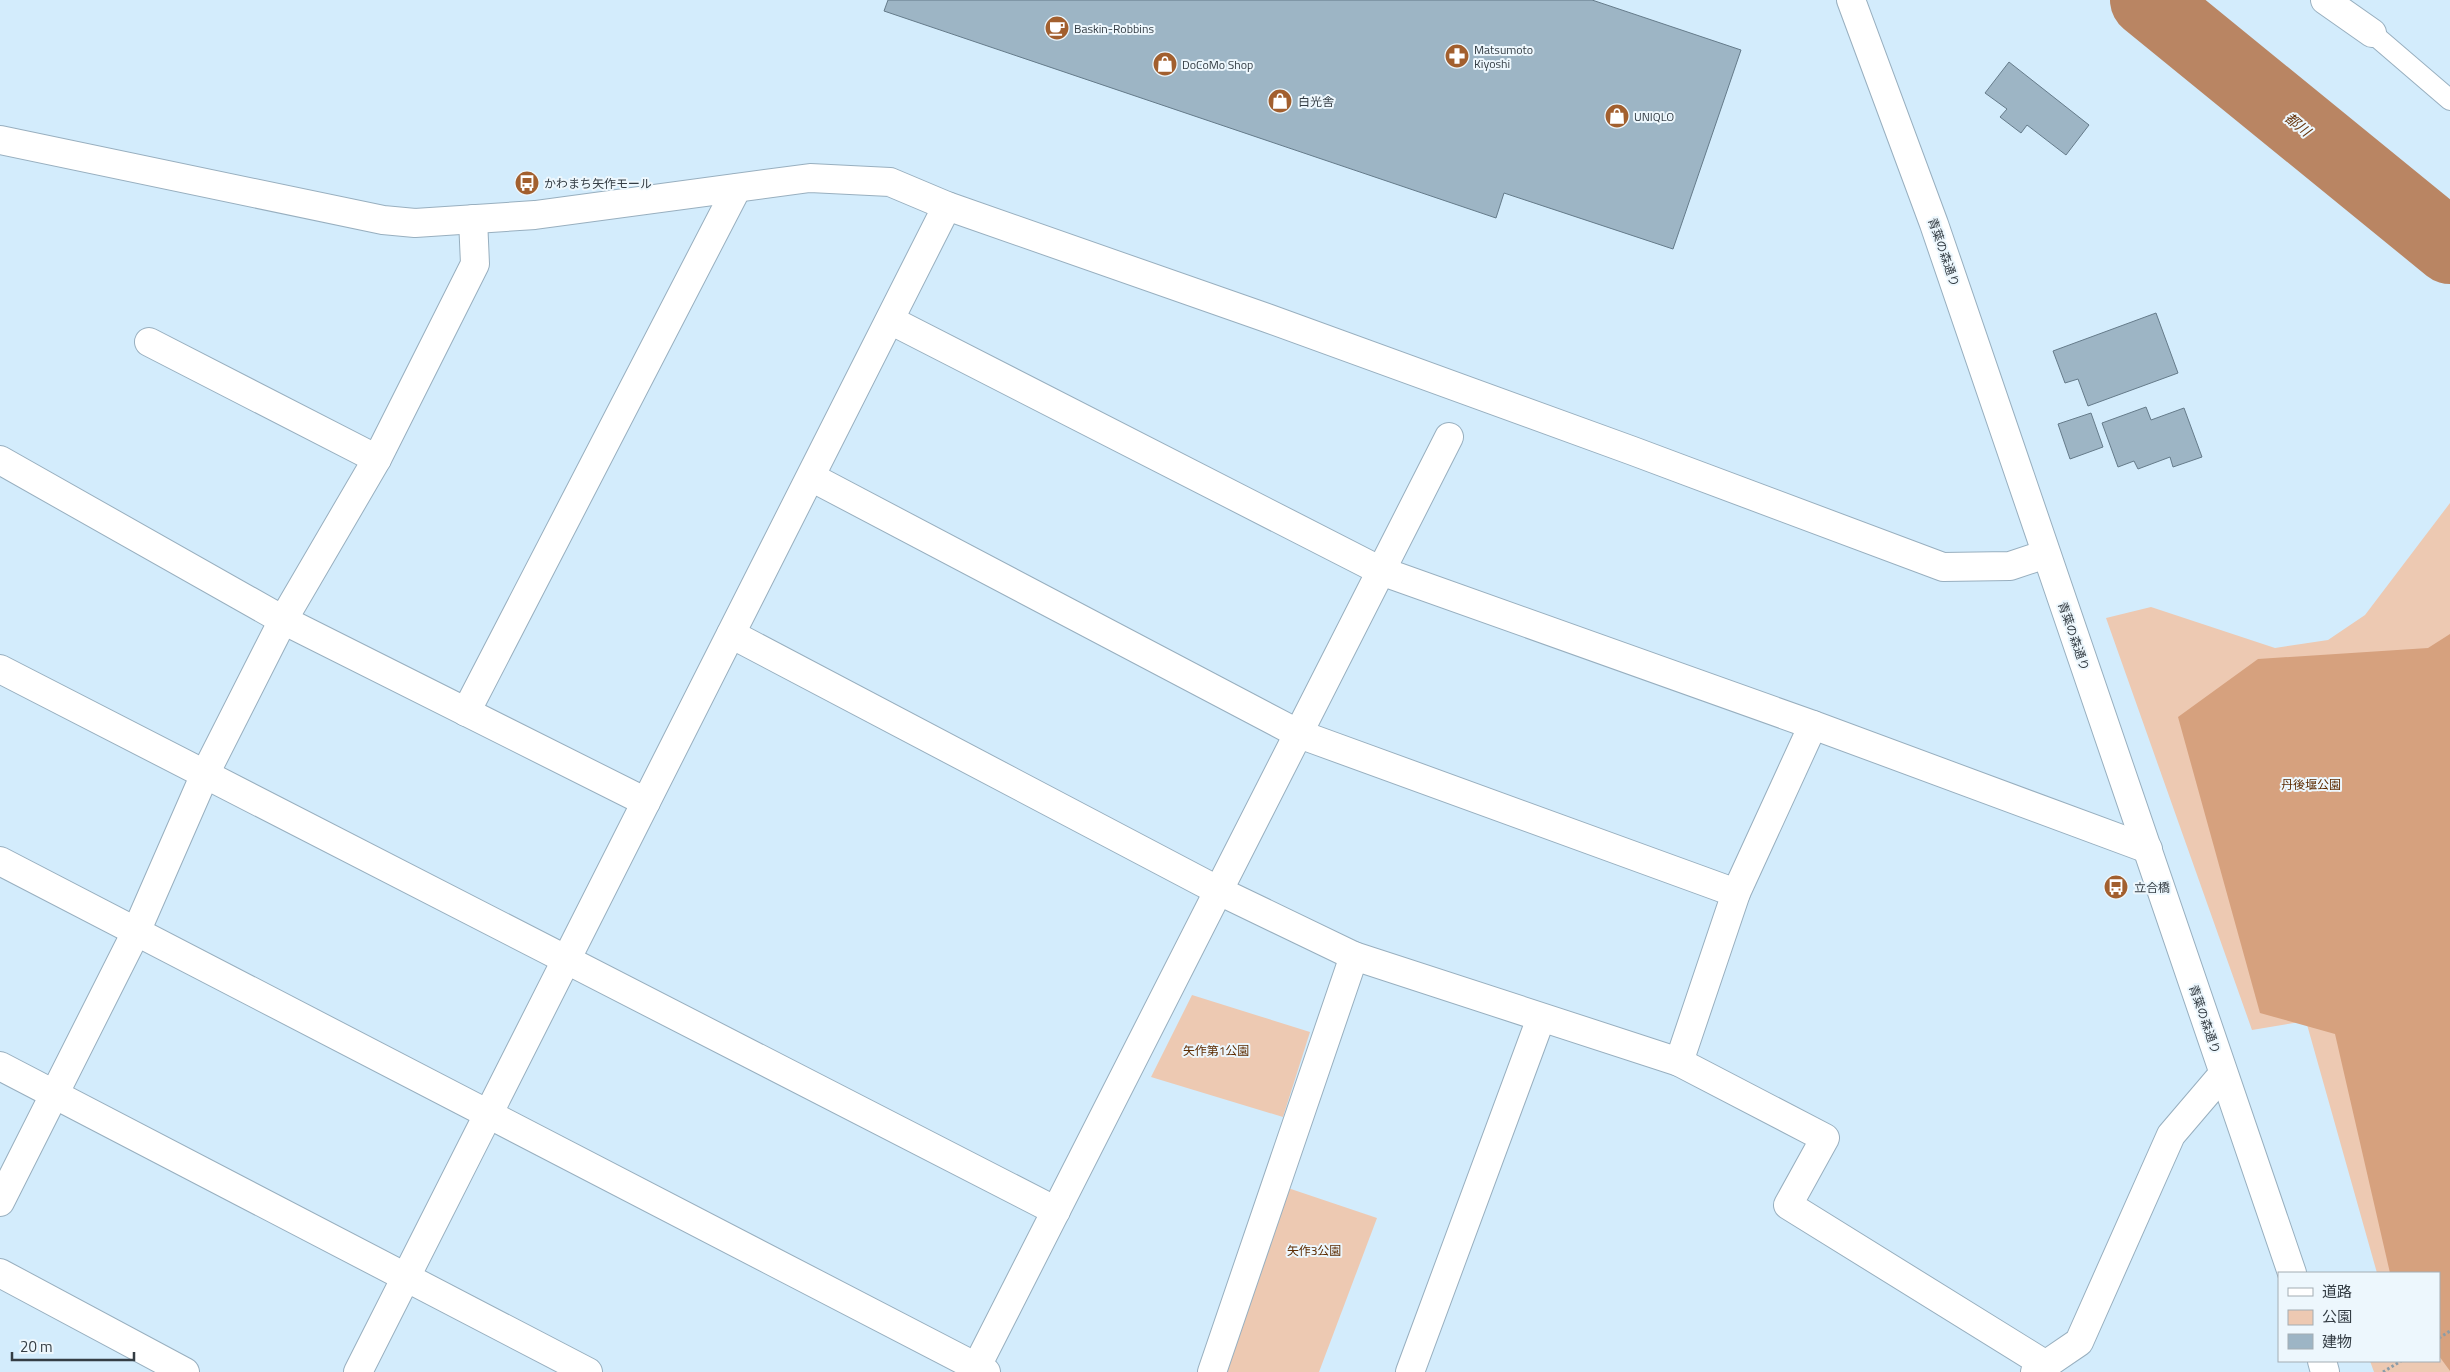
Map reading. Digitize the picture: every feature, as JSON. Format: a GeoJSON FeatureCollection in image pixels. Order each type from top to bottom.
{"type":"FeatureCollection","features":[{"type":"Feature","properties":{"kind":"street","name":"青葉の森通り"},"geometry":{"type":"LineString","coordinates":[[1851,0],[1934,224],[2292,1272]]}},
{"type":"Feature","properties":{"kind":"street"},"geometry":{"type":"LineString","coordinates":[[2326,0],[2372,34]]}},
{"type":"Feature","properties":{"kind":"street"},"geometry":{"type":"LineString","coordinates":[[0,140],[383,220],[415,223],[534,215],[810,178],[890,182],[947,206],[1267,318],[1633,451],[1943,567],[2010,566],[2046,554]]}},
{"type":"Feature","properties":{"kind":"street"},"geometry":{"type":"LineString","coordinates":[[466,712],[737,188]]}},
{"type":"Feature","properties":{"kind":"street"},"geometry":{"type":"LineString","coordinates":[[358,1372],[947,206]]}},
{"type":"Feature","properties":{"kind":"street"},"geometry":{"type":"LineString","coordinates":[[0,1202],[136,932],[205,774],[283,620],[377,459],[475,264],[473,219]]}},
{"type":"Feature","properties":{"kind":"street"},"geometry":{"type":"LineString","coordinates":[[890,320],[1381,571],[1813,725],[2148,849]]}},
{"type":"Feature","properties":{"kind":"street"},"geometry":{"type":"LineString","coordinates":[[149,342],[377,459]]}},
{"type":"Feature","properties":{"kind":"street"},"geometry":{"type":"LineString","coordinates":[[0,861],[978,1371],[1056,1211],[1449,437]]}},
{"type":"Feature","properties":{"kind":"street"},"geometry":{"type":"LineString","coordinates":[[0,460],[283,620],[646,802]]}},
{"type":"Feature","properties":{"kind":"street"},"geometry":{"type":"LineString","coordinates":[[811,477],[1299,734],[1736,893]]}},
{"type":"Feature","properties":{"kind":"street"},"geometry":{"type":"LineString","coordinates":[[731,634],[1219,890],[1354,956],[1678,1062],[1825,1138],[1788,1205],[2040,1369],[2080,1342],[2171,1135],[2224,1074]]}},
{"type":"Feature","properties":{"kind":"street"},"geometry":{"type":"LineString","coordinates":[[0,669],[1056,1211]]}},
{"type":"Feature","properties":{"kind":"street"},"geometry":{"type":"LineString","coordinates":[[1678,1062],[1736,893],[1813,725]]}},
{"type":"Feature","properties":{"kind":"street"},"geometry":{"type":"LineString","coordinates":[[1212,1372],[1354,956]]}},
{"type":"Feature","properties":{"kind":"street"},"geometry":{"type":"LineString","coordinates":[[1410,1372],[1541,1018]]}},
{"type":"Feature","properties":{"kind":"street"},"geometry":{"type":"LineString","coordinates":[[0,1066],[588,1372]]}},
{"type":"Feature","properties":{"kind":"street"},"geometry":{"type":"LineString","coordinates":[[0,1273],[185,1372]]}},
{"type":"Feature","properties":{"kind":"lane"},"geometry":{"type":"LineString","coordinates":[[2372,34],[2450,100]]}},
{"type":"Feature","properties":{"kind":"path"},"geometry":{"type":"LineString","coordinates":[[2383,1372],[2399,1362]]}},
{"type":"Feature","properties":{"kind":"green space","name":"丹後堰公園"},"geometry":{"type":"Polygon","coordinates":[[[2450,503],[2450,1372],[2374,1372],[2370,1362],[2440,1362],[2440,1272],[2377,1272],[2306,1021],[2252,1030],[2106,618],[2151,607],[2275,648],[2328,640],[2365,615],[2450,503]]]}},
{"type":"Feature","properties":{"kind":"green space","name":"丹後堰公園"},"geometry":{"type":"Polygon","coordinates":[[[2450,634],[2450,1371],[2440,1357],[2440,1272],[2390,1272],[2335,1034],[2260,1013],[2178,717],[2258,659],[2428,648],[2450,634]]]}},
{"type":"Feature","properties":{"kind":"green space","name":"矢作第1公園"},"geometry":{"type":"Polygon","coordinates":[[[1192,995],[1310,1032],[1283,1117],[1151,1077],[1192,995]]]}},
{"type":"Feature","properties":{"kind":"green space","name":"矢作3公園"},"geometry":{"type":"Polygon","coordinates":[[[1285,1187],[1377,1218],[1319,1372],[1220,1372],[1285,1187]]]}},
{"type":"Feature","properties":{"kind":"building"},"geometry":{"type":"Polygon","coordinates":[[[888,0],[1592,0],[1741,50],[1673,249],[1504,193],[1496,218],[884,11],[888,0]]]}},
{"type":"Feature","properties":{"kind":"building"},"geometry":{"type":"Polygon","coordinates":[[[2009,62],[2089,125],[2066,155],[2027,125],[2021,133],[2000,117],[2007,109],[1985,93],[2009,62]]]}},
{"type":"Feature","properties":{"kind":"building"},"geometry":{"type":"Polygon","coordinates":[[[2156,313],[2178,373],[2088,406],[2078,379],[2065,383],[2053,351],[2156,313]]]}},
{"type":"Feature","properties":{"kind":"building"},"geometry":{"type":"Polygon","coordinates":[[[2146,407],[2151,420],[2184,408],[2202,457],[2173,467],[2170,457],[2138,469],[2134,461],[2118,467],[2102,423],[2146,407]]]}},
{"type":"Feature","properties":{"kind":"building"},"geometry":{"type":"Polygon","coordinates":[[[2091,413],[2103,447],[2070,459],[2058,424],[2091,413]]]}},
{"type":"Feature","properties":{"kind":"waterway","name":"都川"},"geometry":{"type":"LineString","coordinates":[[2147,0],[2450,247]]}},
{"type":"Feature","properties":{"kind":"place","name":"Baskin-Robbins"},"geometry":{"type":"Point","coordinates":[1057,28]}},
{"type":"Feature","properties":{"kind":"place","name":"Matsumoto Kiyoshi"},"geometry":{"type":"Point","coordinates":[1457,56]}},
{"type":"Feature","properties":{"kind":"place","name":"DoCoMo Shop"},"geometry":{"type":"Point","coordinates":[1165,64]}},
{"type":"Feature","properties":{"kind":"place","name":"白光舎"},"geometry":{"type":"Point","coordinates":[1280,101]}},
{"type":"Feature","properties":{"kind":"place","name":"UNIQLO"},"geometry":{"type":"Point","coordinates":[1617,116]}},
{"type":"Feature","properties":{"kind":"place","name":"かわまち矢作モール"},"geometry":{"type":"Point","coordinates":[527,183]}},
{"type":"Feature","properties":{"kind":"place","name":"立合橋"},"geometry":{"type":"Point","coordinates":[2116,887]}}]}
